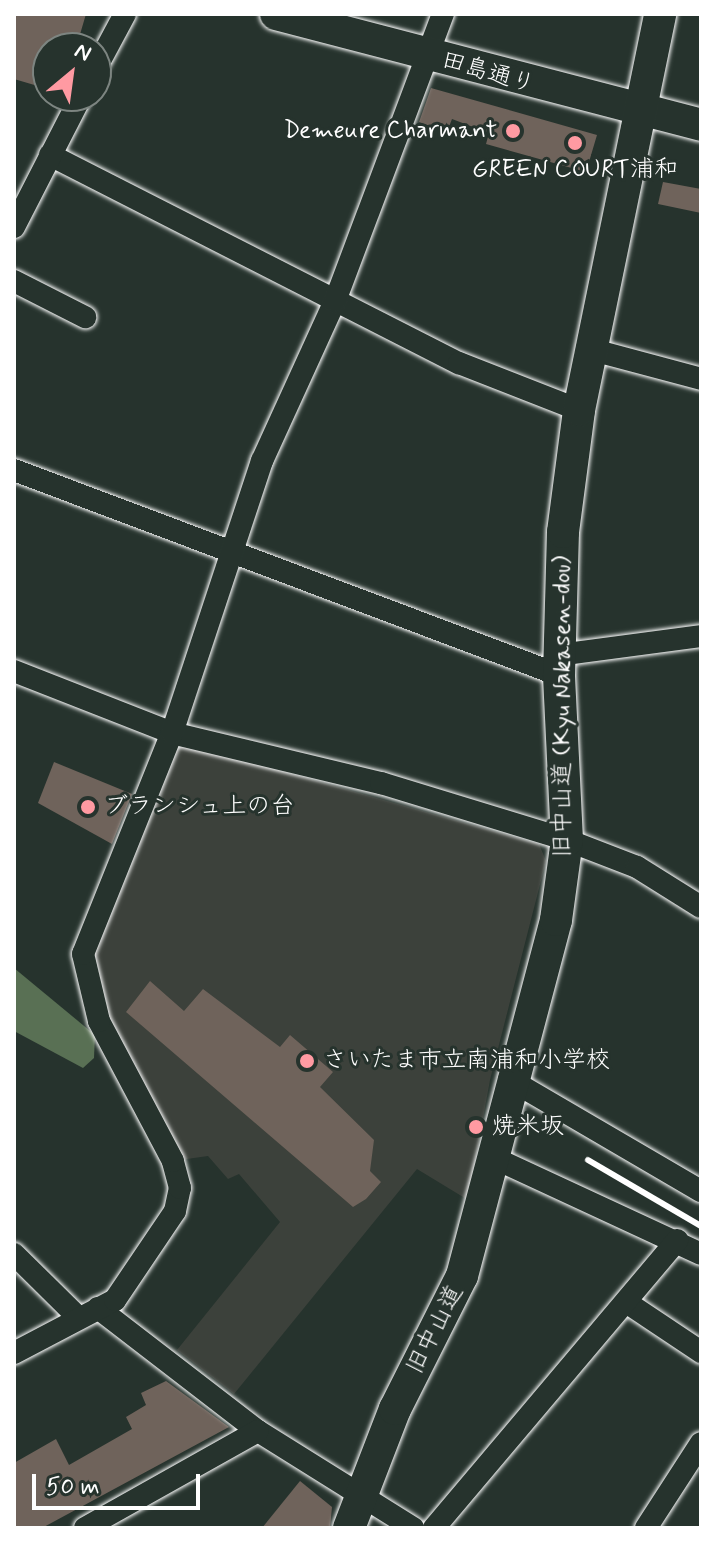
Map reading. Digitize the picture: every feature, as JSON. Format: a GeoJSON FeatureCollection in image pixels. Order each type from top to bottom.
{"type":"FeatureCollection","features":[{"type":"Feature","properties":{"kind":"street"},"geometry":{"type":"LineString","coordinates":[[112,38],[125,14]]}},
{"type":"Feature","properties":{"kind":"street","name":"田島通り"},"geometry":{"type":"LineString","coordinates":[[276,14],[701,125]]}},
{"type":"Feature","properties":{"kind":"street"},"geometry":{"type":"LineString","coordinates":[[14,1353],[115,1300],[163,1230],[180,1188],[99,1021],[83,954],[172,733],[262,461],[335,301],[443,14]]}},
{"type":"Feature","properties":{"kind":"street"},"geometry":{"type":"LineString","coordinates":[[642,112],[660,14]]}},
{"type":"Feature","properties":{"kind":"street"},"geometry":{"type":"LineString","coordinates":[[14,227],[73,112]]}},
{"type":"Feature","properties":{"kind":"street","name":"旧中山道 (Kyu Nakasen-dou)"},"geometry":{"type":"LineString","coordinates":[[492,1157],[509,1079],[556,920],[567,840],[559,665],[563,532],[579,410],[642,112]]}},
{"type":"Feature","properties":{"kind":"street"},"geometry":{"type":"LineString","coordinates":[[50,155],[459,363],[579,410]]}},
{"type":"Feature","properties":{"kind":"street"},"geometry":{"type":"LineString","coordinates":[[14,281],[85,317]]}},
{"type":"Feature","properties":{"kind":"street"},"geometry":{"type":"LineString","coordinates":[[593,350],[701,379]]}},
{"type":"Feature","properties":{"kind":"street"},"geometry":{"type":"LineString","coordinates":[[14,470],[233,555],[559,665],[701,636]]}},
{"type":"Feature","properties":{"kind":"street"},"geometry":{"type":"LineString","coordinates":[[14,671],[172,733],[381,783],[567,840],[637,867],[701,907]]}},
{"type":"Feature","properties":{"kind":"street"},"geometry":{"type":"LineString","coordinates":[[509,1079],[700,1188]]}},
{"type":"Feature","properties":{"kind":"street"},"geometry":{"type":"LineString","coordinates":[[492,1157],[677,1240],[701,1254]]}},
{"type":"Feature","properties":{"kind":"street","name":"旧中山道"},"geometry":{"type":"LineString","coordinates":[[362,1497],[395,1409],[462,1276],[492,1157]]}},
{"type":"Feature","properties":{"kind":"street"},"geometry":{"type":"LineString","coordinates":[[434,1528],[629,1304],[677,1240]]}},
{"type":"Feature","properties":{"kind":"street"},"geometry":{"type":"LineString","coordinates":[[14,1254],[88,1313],[258,1431],[413,1528]]}},
{"type":"Feature","properties":{"kind":"street"},"geometry":{"type":"LineString","coordinates":[[629,1304],[701,1352]]}},
{"type":"Feature","properties":{"kind":"street"},"geometry":{"type":"LineString","coordinates":[[85,1528],[258,1431]]}},
{"type":"Feature","properties":{"kind":"street"},"geometry":{"type":"LineString","coordinates":[[646,1528],[701,1443]]}},
{"type":"Feature","properties":{"kind":"street"},"geometry":{"type":"LineString","coordinates":[[349,1528],[362,1497]]}},
{"type":"Feature","properties":{"kind":"shaded area","name":"さいたま市立南浦和小学校"},"geometry":{"type":"Polygon","coordinates":[[[186,744],[539,844],[546,861],[490,1080],[468,1200],[417,1169],[234,1394],[177,1350],[280,1222],[239,1174],[228,1179],[208,1156],[173,1161],[99,1021],[83,954],[174,751],[186,744]]]}},
{"type":"Feature","properties":{"kind":"green space"},"geometry":{"type":"Polygon","coordinates":[[[14,968],[95,1035],[94,1058],[83,1068],[14,1031],[14,968]]]}},
{"type":"Feature","properties":{"kind":"building"},"geometry":{"type":"Polygon","coordinates":[[[14,14],[86,14],[81,32],[32,32],[32,84],[14,79],[14,14]]]}},
{"type":"Feature","properties":{"kind":"building"},"geometry":{"type":"Polygon","coordinates":[[[431,88],[597,135],[586,172],[486,144],[489,133],[452,119],[447,132],[419,122],[431,88]]]}},
{"type":"Feature","properties":{"kind":"building"},"geometry":{"type":"Polygon","coordinates":[[[663,182],[701,189],[701,213],[658,204],[663,182]]]}},
{"type":"Feature","properties":{"kind":"building","name":"ブランシュ上の台"},"geometry":{"type":"Polygon","coordinates":[[[54,762],[132,794],[112,844],[38,803],[54,762]]]}},
{"type":"Feature","properties":{"kind":"building"},"geometry":{"type":"Polygon","coordinates":[[[150,981],[184,1011],[203,989],[280,1047],[290,1035],[333,1072],[320,1087],[374,1140],[370,1171],[381,1182],[366,1199],[353,1207],[126,1012],[150,981]]]}},
{"type":"Feature","properties":{"kind":"building"},"geometry":{"type":"Polygon","coordinates":[[[166,1381],[229,1427],[42,1528],[14,1528],[14,1463],[56,1439],[69,1465],[132,1429],[126,1417],[146,1405],[141,1393],[166,1381]]]}},
{"type":"Feature","properties":{"kind":"building"},"geometry":{"type":"Polygon","coordinates":[[[300,1481],[332,1507],[330,1528],[262,1528],[300,1481]]]}},
{"type":"Feature","properties":{"kind":"railway"},"geometry":{"type":"LineString","coordinates":[[588,1160],[701,1226]]}},
{"type":"Feature","properties":{"kind":"place","name":"Demeure Charmant"},"geometry":{"type":"Point","coordinates":[513,131]}},
{"type":"Feature","properties":{"kind":"place","name":"GREEN COURT浦和"},"geometry":{"type":"Point","coordinates":[575,143]}},
{"type":"Feature","properties":{"kind":"place","name":"ブランシュ上の台"},"geometry":{"type":"Point","coordinates":[88,807]}},
{"type":"Feature","properties":{"kind":"place","name":"さいたま市立南浦和小学校"},"geometry":{"type":"Point","coordinates":[307,1061]}},
{"type":"Feature","properties":{"kind":"place","name":"焼米坂"},"geometry":{"type":"Point","coordinates":[476,1127]}}]}
